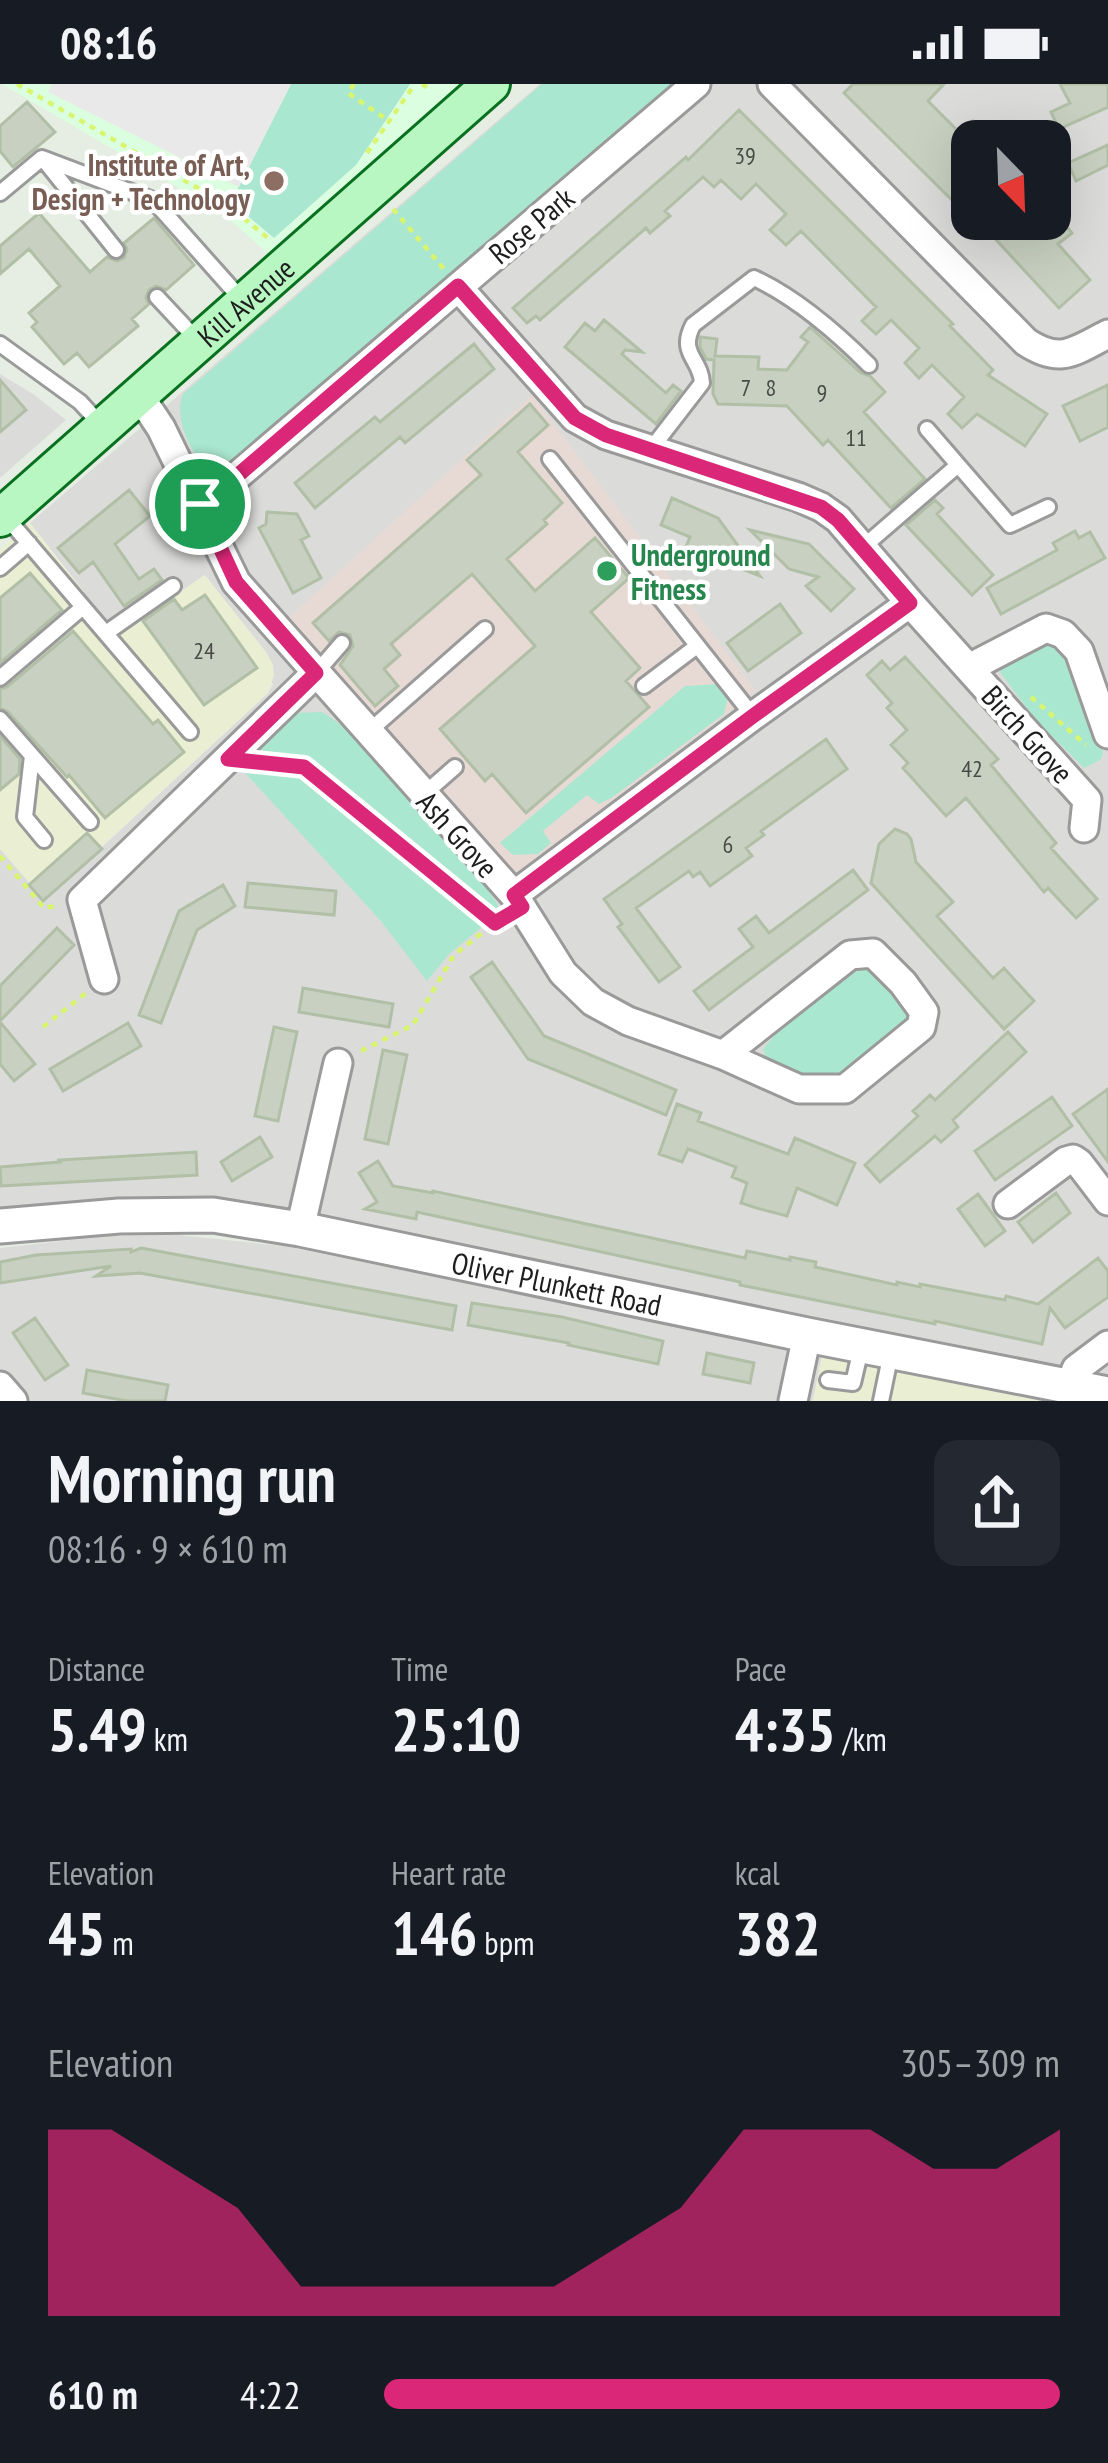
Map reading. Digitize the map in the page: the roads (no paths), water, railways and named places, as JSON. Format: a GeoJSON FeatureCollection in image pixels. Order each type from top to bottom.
{"type":"FeatureCollection","features":[{"type":"Feature","properties":{"kind":"main road","name":"Kill Avenue"},"geometry":{"type":"LineString","coordinates":[[2,516],[491,84]]}},
{"type":"Feature","properties":{"kind":"street","name":"Rose Park"},"geometry":{"type":"LineString","coordinates":[[200,504],[696,84]]}},
{"type":"Feature","properties":{"kind":"street"},"geometry":{"type":"LineString","coordinates":[[772,84],[1026,342],[1044,354],[1061,354],[1108,334]]}},
{"type":"Feature","properties":{"kind":"street","name":"Birch Grove"},"geometry":{"type":"LineString","coordinates":[[458,286],[575,418],[606,435],[821,507],[838,520],[1093,805]]}},
{"type":"Feature","properties":{"kind":"street","name":"Ash Grove"},"geometry":{"type":"LineString","coordinates":[[139,395],[161,428],[236,582],[518,901],[563,973],[593,1002],[628,1022],[723,1055],[799,1089],[845,1089],[921,1027],[924,1012],[872,953],[850,955],[723,1055]]}},
{"type":"Feature","properties":{"kind":"street"},"geometry":{"type":"LineString","coordinates":[[518,901],[753,716],[910,603]]}},
{"type":"Feature","properties":{"kind":"street","name":"Birch Grove"},"geometry":{"type":"LineString","coordinates":[[969,668],[1046,628],[1063,634],[1079,652],[1103,742]]}},
{"type":"Feature","properties":{"kind":"street"},"geometry":{"type":"LineString","coordinates":[[104,979],[82,900],[316,673]]}},
{"type":"Feature","properties":{"kind":"street"},"geometry":{"type":"LineString","coordinates":[[299,1229],[338,1063]]}},
{"type":"Feature","properties":{"kind":"street"},"geometry":{"type":"LineString","coordinates":[[1008,1204],[1073,1159],[1108,1201]]}},
{"type":"Feature","properties":{"kind":"street","name":"Oliver Plunkett Road"},"geometry":{"type":"LineString","coordinates":[[0,1226],[118,1216],[213,1215],[1108,1394]]}},
{"type":"Feature","properties":{"kind":"street"},"geometry":{"type":"LineString","coordinates":[[793,1401],[807,1335]]}},
{"type":"Feature","properties":{"kind":"street"},"geometry":{"type":"LineString","coordinates":[[1070,1387],[1076,1369],[1108,1345]]}},
{"type":"Feature","properties":{"kind":"street"},"geometry":{"type":"LineString","coordinates":[[0,1386],[13,1401]]}},
{"type":"Feature","properties":{"kind":"lane"},"geometry":{"type":"LineString","coordinates":[[42,158],[153,200],[243,302]]}},
{"type":"Feature","properties":{"kind":"lane"},"geometry":{"type":"LineString","coordinates":[[0,193],[42,158]]}},
{"type":"Feature","properties":{"kind":"lane"},"geometry":{"type":"LineString","coordinates":[[42,158],[116,250]]}},
{"type":"Feature","properties":{"kind":"lane"},"geometry":{"type":"LineString","coordinates":[[651,449],[702,383],[688,350],[693,325],[754,278],[777,288],[868,364]]}},
{"type":"Feature","properties":{"kind":"lane"},"geometry":{"type":"LineString","coordinates":[[157,298],[199,342]]}},
{"type":"Feature","properties":{"kind":"lane"},"geometry":{"type":"LineString","coordinates":[[0,344],[80,402],[103,427]]}},
{"type":"Feature","properties":{"kind":"lane"},"geometry":{"type":"LineString","coordinates":[[927,429],[1010,525],[1048,507]]}},
{"type":"Feature","properties":{"kind":"lane"},"geometry":{"type":"LineString","coordinates":[[550,459],[753,716]]}},
{"type":"Feature","properties":{"kind":"lane"},"geometry":{"type":"LineString","coordinates":[[862,549],[958,465]]}},
{"type":"Feature","properties":{"kind":"lane"},"geometry":{"type":"LineString","coordinates":[[2,516],[190,732]]}},
{"type":"Feature","properties":{"kind":"lane"},"geometry":{"type":"LineString","coordinates":[[0,568],[28,543]]}},
{"type":"Feature","properties":{"kind":"lane"},"geometry":{"type":"LineString","coordinates":[[106,633],[173,586]]}},
{"type":"Feature","properties":{"kind":"lane"},"geometry":{"type":"LineString","coordinates":[[0,678],[83,607]]}},
{"type":"Feature","properties":{"kind":"lane"},"geometry":{"type":"LineString","coordinates":[[367,733],[485,629]]}},
{"type":"Feature","properties":{"kind":"lane"},"geometry":{"type":"LineString","coordinates":[[316,673],[342,643]]}},
{"type":"Feature","properties":{"kind":"lane"},"geometry":{"type":"LineString","coordinates":[[644,686],[697,646]]}},
{"type":"Feature","properties":{"kind":"lane"},"geometry":{"type":"LineString","coordinates":[[0,719],[90,822]]}},
{"type":"Feature","properties":{"kind":"lane"},"geometry":{"type":"LineString","coordinates":[[32,756],[25,818],[44,840]]}},
{"type":"Feature","properties":{"kind":"lane"},"geometry":{"type":"LineString","coordinates":[[423,795],[454,767]]}},
{"type":"Feature","properties":{"kind":"lane"},"geometry":{"type":"LineString","coordinates":[[828,1380],[853,1384],[876,1349]]}},
{"type":"Feature","properties":{"kind":"lane"},"geometry":{"type":"LineString","coordinates":[[876,1349],[881,1401]]}},
{"type":"Feature","properties":{"kind":"place","name":"Institute of Art, Design + Technology"},"geometry":{"type":"Point","coordinates":[274,181]}},
{"type":"Feature","properties":{"kind":"place","name":"Underground Fitness"},"geometry":{"type":"Point","coordinates":[607,571]}}]}
